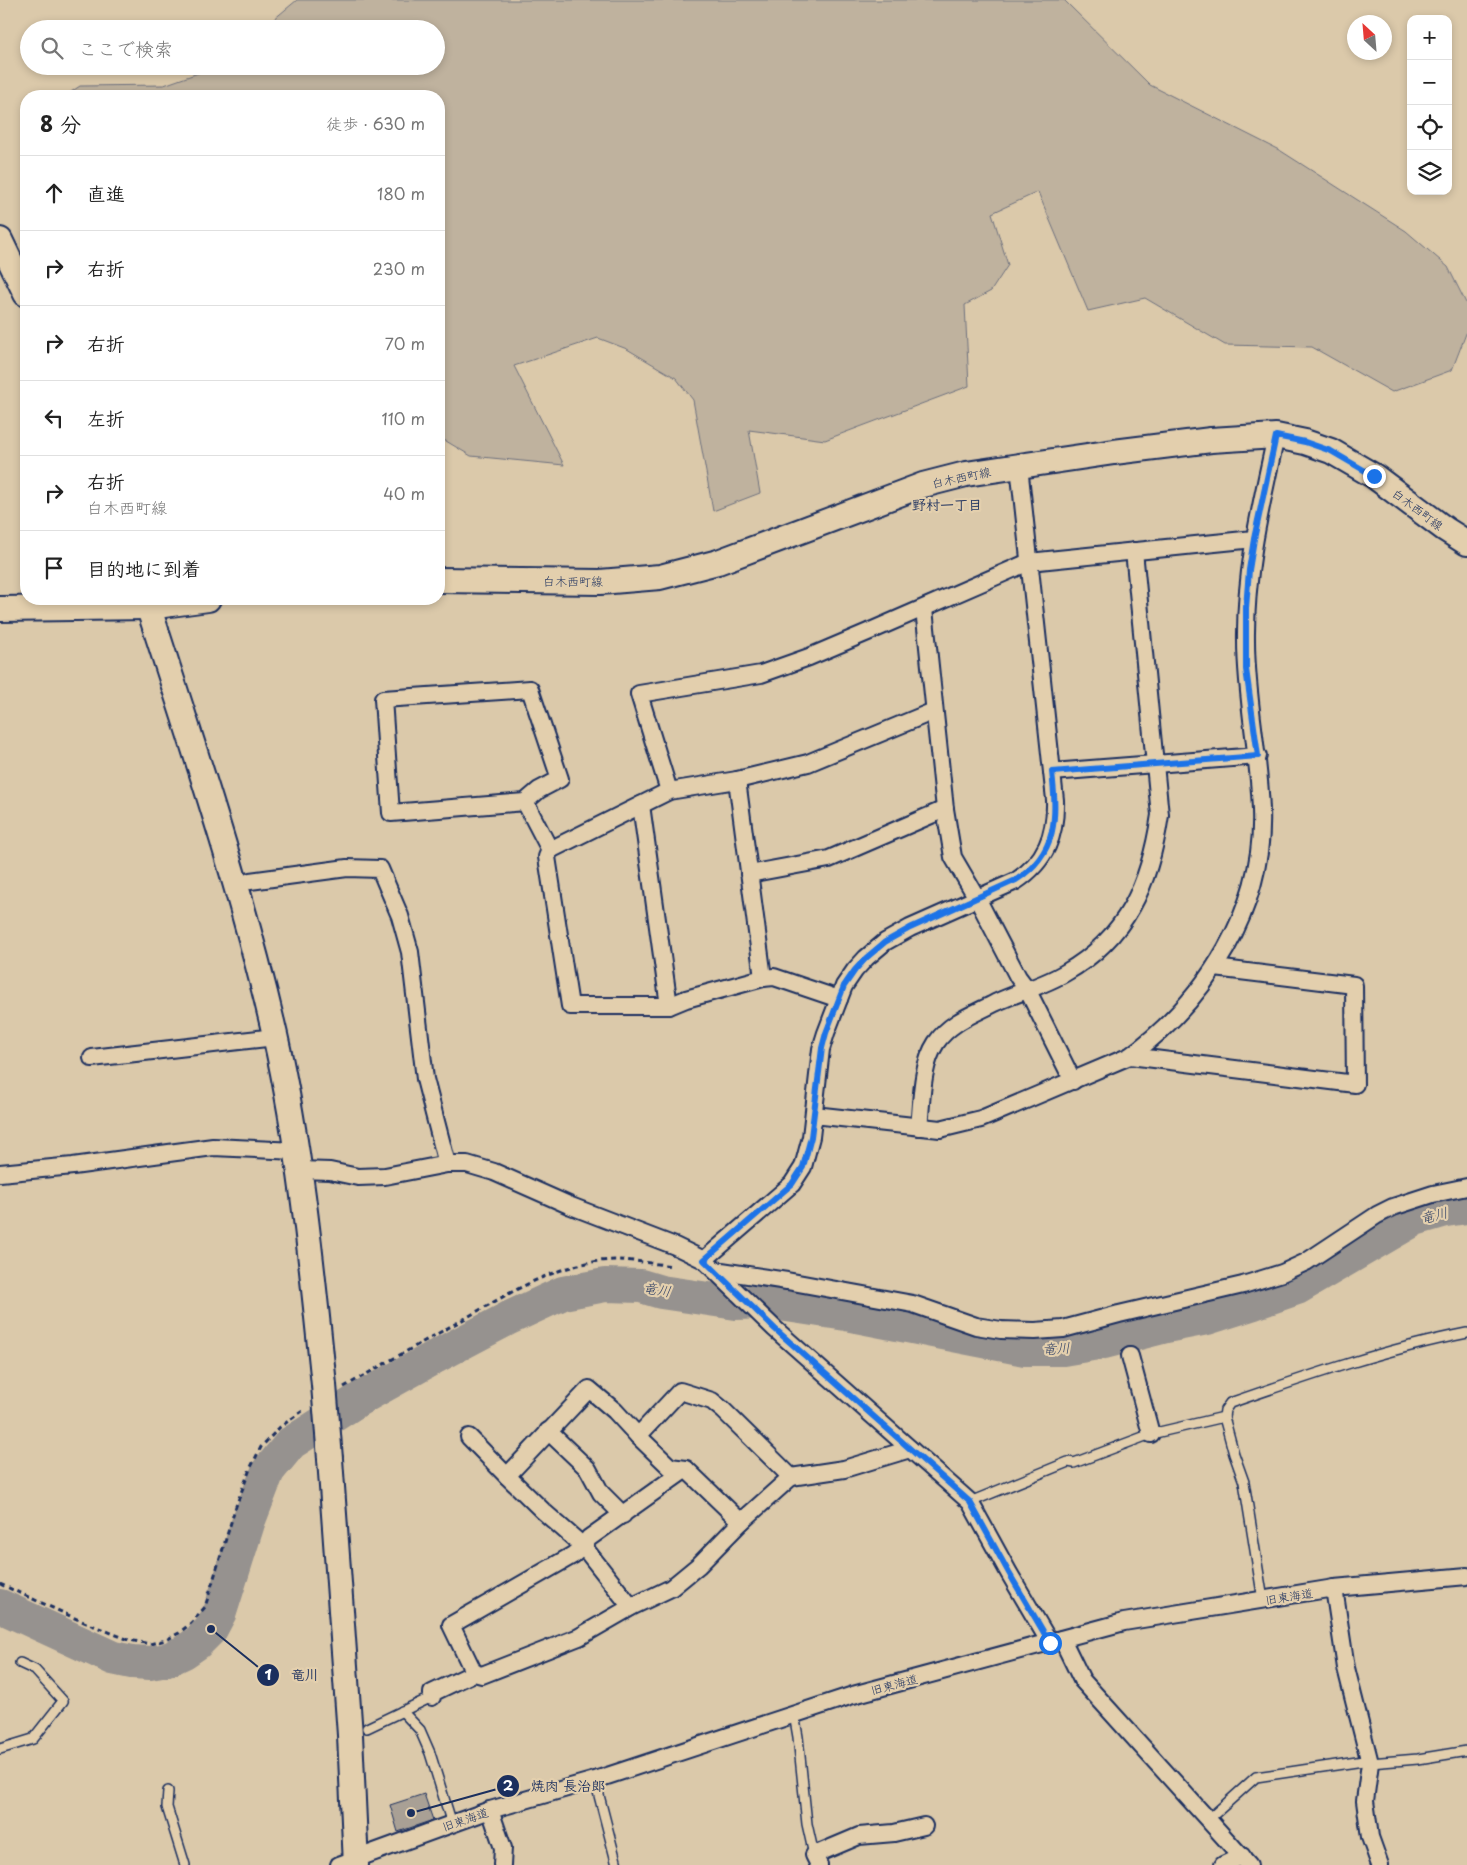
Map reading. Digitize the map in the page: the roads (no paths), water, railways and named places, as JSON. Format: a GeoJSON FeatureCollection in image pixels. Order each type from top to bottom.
{"type":"FeatureCollection","features":[{"type":"Feature","properties":{"kind":"street"},"geometry":{"type":"LineString","coordinates":[[0,240],[20,282]]}},
{"type":"Feature","properties":{"kind":"street"},"geometry":{"type":"LineString","coordinates":[[814,1115],[940,1128],[981,1119],[1130,1056],[1150,1041],[1169,1022],[1215,968],[1243,913],[1258,863],[1262,811],[1258,756],[1246,669],[1246,608],[1254,539],[1276,436]]}},
{"type":"Feature","properties":{"kind":"street","name":"白木西町線"},"geometry":{"type":"LineString","coordinates":[[445,580],[600,582],[660,577],[718,562],[923,485],[966,474],[1182,444],[1276,436],[1305,442],[1331,451],[1374,476],[1445,530],[1467,543]]}},
{"type":"Feature","properties":{"kind":"street"},"geometry":{"type":"LineString","coordinates":[[710,1265],[792,1184],[803,1167],[811,1137],[822,1048],[844,986],[855,970],[885,942],[910,928],[1016,880],[1031,871],[1041,859],[1054,824],[1055,800],[1019,466]]}},
{"type":"Feature","properties":{"kind":"street"},"geometry":{"type":"LineString","coordinates":[[669,791],[639,694],[761,674],[809,657],[1029,562],[1254,539]]}},
{"type":"Feature","properties":{"kind":"street"},"geometry":{"type":"LineString","coordinates":[[918,1127],[924,1076],[930,1055],[936,1043],[948,1029],[959,1021],[1064,974],[1084,961],[1112,935],[1126,918],[1144,883],[1156,845],[1160,815],[1134,551]]}},
{"type":"Feature","properties":{"kind":"street"},"geometry":{"type":"LineString","coordinates":[[0,609],[98,605]]}},
{"type":"Feature","properties":{"kind":"street"},"geometry":{"type":"LineString","coordinates":[[148,605],[226,848],[276,1038],[297,1160],[333,1386],[330,1459],[350,1736],[350,1863]]}},
{"type":"Feature","properties":{"kind":"street"},"geometry":{"type":"LineString","coordinates":[[924,608],[945,809],[953,857],[977,898],[1018,977],[1027,989],[1073,1080]]}},
{"type":"Feature","properties":{"kind":"street"},"geometry":{"type":"LineString","coordinates":[[530,689],[560,779],[539,790],[525,802],[391,813],[383,699],[530,689]]}},
{"type":"Feature","properties":{"kind":"street"},"geometry":{"type":"LineString","coordinates":[[839,999],[774,977],[763,978],[686,999],[669,1006],[570,1006],[547,857],[550,850],[669,791],[737,780],[808,763],[934,711]]}},
{"type":"Feature","properties":{"kind":"street"},"geometry":{"type":"LineString","coordinates":[[1052,772],[1258,756]]}},
{"type":"Feature","properties":{"kind":"street"},"geometry":{"type":"LineString","coordinates":[[737,780],[763,978]]}},
{"type":"Feature","properties":{"kind":"street"},"geometry":{"type":"LineString","coordinates":[[525,802],[550,850]]}},
{"type":"Feature","properties":{"kind":"street"},"geometry":{"type":"LineString","coordinates":[[641,805],[669,1006]]}},
{"type":"Feature","properties":{"kind":"street"},"geometry":{"type":"LineString","coordinates":[[749,874],[830,858],[945,809]]}},
{"type":"Feature","properties":{"kind":"street"},"geometry":{"type":"LineString","coordinates":[[250,881],[347,868],[380,869],[407,937],[425,1079],[447,1164]]}},
{"type":"Feature","properties":{"kind":"street"},"geometry":{"type":"LineString","coordinates":[[1130,1056],[1356,1084],[1354,985],[1215,968]]}},
{"type":"Feature","properties":{"kind":"street"},"geometry":{"type":"LineString","coordinates":[[92,1058],[276,1038]]}},
{"type":"Feature","properties":{"kind":"street"},"geometry":{"type":"LineString","coordinates":[[0,1173],[73,1166],[212,1148],[297,1160],[330,1171],[358,1177],[385,1176],[447,1164],[467,1164],[494,1172],[571,1206],[675,1246],[710,1265],[775,1329],[970,1502],[1009,1573],[1082,1680],[1245,1860],[1223,1865]]}},
{"type":"Feature","properties":{"kind":"street"},"geometry":{"type":"LineString","coordinates":[[710,1265],[913,1304],[976,1326],[1035,1331],[1063,1329],[1118,1314],[1243,1286],[1282,1273],[1306,1262],[1377,1215],[1393,1207],[1433,1194],[1467,1187]]}},
{"type":"Feature","properties":{"kind":"street"},"geometry":{"type":"LineString","coordinates":[[1130,1356],[1151,1434]]}},
{"type":"Feature","properties":{"kind":"street"},"geometry":{"type":"LineString","coordinates":[[507,1476],[589,1389],[615,1411],[670,1467],[686,1469],[741,1522]]}},
{"type":"Feature","properties":{"kind":"street"},"geometry":{"type":"LineString","coordinates":[[638,1436],[680,1391],[712,1401],[791,1477]]}},
{"type":"Feature","properties":{"kind":"street"},"geometry":{"type":"LineString","coordinates":[[548,1431],[588,1469],[601,1493],[623,1515]]}},
{"type":"Feature","properties":{"kind":"street"},"geometry":{"type":"LineString","coordinates":[[469,1437],[549,1517],[582,1546],[631,1607]]}},
{"type":"Feature","properties":{"kind":"street"},"geometry":{"type":"LineString","coordinates":[[432,1697],[432,1693],[474,1673],[482,1675],[579,1637],[631,1607],[672,1588],[699,1565],[741,1522],[791,1477],[844,1468],[910,1449]]}},
{"type":"Feature","properties":{"kind":"street"},"geometry":{"type":"LineString","coordinates":[[474,1673],[451,1625],[573,1555],[589,1538],[686,1469]]}},
{"type":"Feature","properties":{"kind":"street","name":"旧東海道"},"geometry":{"type":"LineString","coordinates":[[350,1863],[490,1810],[595,1780],[853,1695],[1124,1622],[1334,1588],[1467,1576]]}},
{"type":"Feature","properties":{"kind":"street"},"geometry":{"type":"LineString","coordinates":[[1334,1588],[1346,1668],[1370,1762],[1365,1801],[1370,1837],[1380,1865]]}},
{"type":"Feature","properties":{"kind":"street"},"geometry":{"type":"LineString","coordinates":[[490,1810],[503,1848],[502,1865]]}},
{"type":"Feature","properties":{"kind":"street"},"geometry":{"type":"LineString","coordinates":[[816,1860],[860,1836],[894,1833],[924,1826]]}},
{"type":"Feature","properties":{"kind":"lane"},"geometry":{"type":"LineString","coordinates":[[1263,1600],[1244,1482],[1224,1417],[1225,1410],[1230,1403],[1385,1352],[1467,1333]]}},
{"type":"Feature","properties":{"kind":"lane"},"geometry":{"type":"LineString","coordinates":[[970,1502],[1068,1462],[1074,1463],[1151,1434],[1224,1417]]}},
{"type":"Feature","properties":{"kind":"lane"},"geometry":{"type":"LineString","coordinates":[[0,1749],[32,1739],[63,1701],[35,1670],[20,1663]]}},
{"type":"Feature","properties":{"kind":"lane"},"geometry":{"type":"LineString","coordinates":[[367,1728],[432,1697]]}},
{"type":"Feature","properties":{"kind":"lane"},"geometry":{"type":"LineString","coordinates":[[402,1712],[420,1730],[430,1754],[452,1824]]}},
{"type":"Feature","properties":{"kind":"lane"},"geometry":{"type":"LineString","coordinates":[[794,1714],[807,1824],[816,1860]]}},
{"type":"Feature","properties":{"kind":"lane"},"geometry":{"type":"LineString","coordinates":[[1209,1819],[1256,1776],[1370,1762],[1418,1759],[1467,1751]]}},
{"type":"Feature","properties":{"kind":"lane"},"geometry":{"type":"LineString","coordinates":[[595,1780],[617,1865]]}},
{"type":"Feature","properties":{"kind":"lane"},"geometry":{"type":"LineString","coordinates":[[168,1791],[167,1807],[185,1865]]}},
{"type":"Feature","properties":{"kind":"waterway","name":"竜川"},"geometry":{"type":"LineString","coordinates":[[0,1606],[113,1658],[150,1663],[167,1660],[184,1652],[197,1643],[211,1629],[220,1612],[249,1520],[268,1471],[291,1443],[358,1400],[435,1357],[509,1318],[563,1293],[605,1285],[641,1286],[661,1292],[736,1303],[767,1302],[846,1314],[1025,1349],[1063,1349],[1104,1342],[1166,1326],[1207,1318],[1297,1288],[1415,1219],[1446,1210],[1467,1207]]}},
{"type":"Feature","properties":{"kind":"place","name":"竜川"},"geometry":{"type":"Point","coordinates":[211,1629]}},
{"type":"Feature","properties":{"kind":"place","name":"焼肉 長治郎"},"geometry":{"type":"Point","coordinates":[411,1813]}},
{"type":"Feature","properties":{"kind":"district","name":"野村一丁目"},"geometry":{"type":"Point","coordinates":[947,504]}}]}
